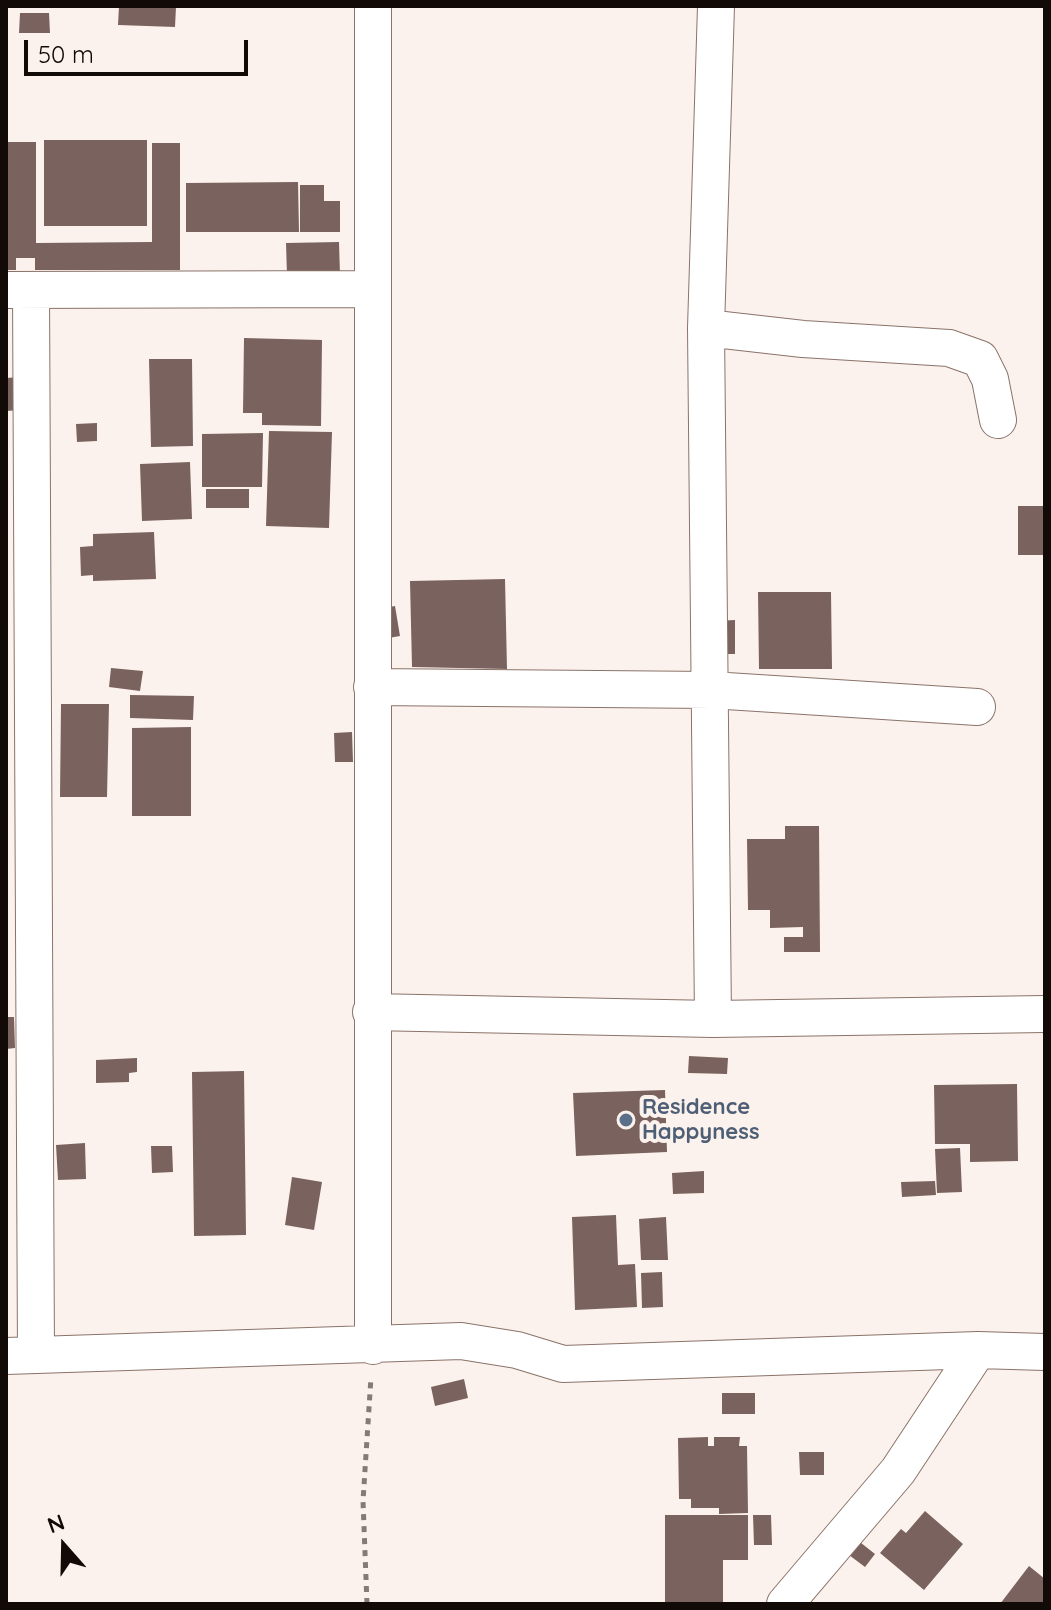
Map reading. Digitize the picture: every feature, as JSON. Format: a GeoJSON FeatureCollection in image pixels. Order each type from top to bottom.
{"type":"FeatureCollection","features":[{"type":"Feature","properties":{"kind":"street"},"geometry":{"type":"LineString","coordinates":[[373,6],[370,289],[373,1346]]}},
{"type":"Feature","properties":{"kind":"street"},"geometry":{"type":"LineString","coordinates":[[713,1019],[706,328],[716,6]]}},
{"type":"Feature","properties":{"kind":"street"},"geometry":{"type":"LineString","coordinates":[[370,289],[18,290],[21,1356],[461,1341],[517,1350],[563,1364],[978,1350],[1045,1352]]}},
{"type":"Feature","properties":{"kind":"street"},"geometry":{"type":"LineString","coordinates":[[706,328],[803,339],[949,348],[980,359],[990,379],[998,420]]}},
{"type":"Feature","properties":{"kind":"street"},"geometry":{"type":"LineString","coordinates":[[372,687],[711,690],[977,707]]}},
{"type":"Feature","properties":{"kind":"street"},"geometry":{"type":"LineString","coordinates":[[371,1012],[713,1019],[1045,1014]]}},
{"type":"Feature","properties":{"kind":"street"},"geometry":{"type":"LineString","coordinates":[[785,1604],[898,1471],[978,1350]]}},
{"type":"Feature","properties":{"kind":"path"},"geometry":{"type":"LineString","coordinates":[[367,1604],[363,1501],[373,1346]]}},
{"type":"Feature","properties":{"kind":"building"},"geometry":{"type":"Polygon","coordinates":[[[119,6],[176,7],[175,27],[118,25],[119,6]]]}},
{"type":"Feature","properties":{"kind":"building"},"geometry":{"type":"Polygon","coordinates":[[[20,13],[49,13],[50,33],[19,33],[20,13]]]}},
{"type":"Feature","properties":{"kind":"building"},"geometry":{"type":"Polygon","coordinates":[[[44,140],[147,140],[147,226],[44,226],[44,140]]]}},
{"type":"Feature","properties":{"kind":"building"},"geometry":{"type":"Polygon","coordinates":[[[6,142],[36,142],[36,243],[152,242],[152,143],[180,143],[180,270],[35,270],[35,258],[16,258],[16,270],[6,270],[6,142]]]}},
{"type":"Feature","properties":{"kind":"building"},"geometry":{"type":"Polygon","coordinates":[[[298,182],[299,232],[186,232],[186,183],[298,182]]]}},
{"type":"Feature","properties":{"kind":"building"},"geometry":{"type":"Polygon","coordinates":[[[300,185],[324,185],[324,201],[340,201],[340,232],[300,232],[300,185]]]}},
{"type":"Feature","properties":{"kind":"building"},"geometry":{"type":"Polygon","coordinates":[[[339,242],[340,275],[287,276],[286,243],[339,242]]]}},
{"type":"Feature","properties":{"kind":"building"},"geometry":{"type":"Polygon","coordinates":[[[244,338],[322,340],[321,426],[262,425],[262,413],[243,413],[244,338]]]}},
{"type":"Feature","properties":{"kind":"building"},"geometry":{"type":"Polygon","coordinates":[[[149,359],[192,359],[193,446],[151,447],[149,359]]]}},
{"type":"Feature","properties":{"kind":"building"},"geometry":{"type":"Polygon","coordinates":[[[20,377],[21,410],[6,411],[6,378],[20,377]]]}},
{"type":"Feature","properties":{"kind":"building"},"geometry":{"type":"Polygon","coordinates":[[[97,423],[97,441],[77,442],[76,424],[97,423]]]}},
{"type":"Feature","properties":{"kind":"building"},"geometry":{"type":"Polygon","coordinates":[[[269,431],[332,432],[329,528],[266,526],[269,431]]]}},
{"type":"Feature","properties":{"kind":"building"},"geometry":{"type":"Polygon","coordinates":[[[263,433],[262,487],[202,487],[202,434],[263,433]]]}},
{"type":"Feature","properties":{"kind":"building"},"geometry":{"type":"Polygon","coordinates":[[[190,462],[192,519],[142,521],[140,464],[190,462]]]}},
{"type":"Feature","properties":{"kind":"building"},"geometry":{"type":"Polygon","coordinates":[[[206,489],[249,489],[249,508],[206,508],[206,489]]]}},
{"type":"Feature","properties":{"kind":"building"},"geometry":{"type":"Polygon","coordinates":[[[1018,506],[1045,506],[1045,555],[1018,555],[1018,506]]]}},
{"type":"Feature","properties":{"kind":"building"},"geometry":{"type":"Polygon","coordinates":[[[154,532],[156,579],[93,581],[93,575],[81,576],[80,547],[93,546],[93,534],[154,532]]]}},
{"type":"Feature","properties":{"kind":"building"},"geometry":{"type":"Polygon","coordinates":[[[505,579],[507,669],[412,667],[410,581],[505,579]]]}},
{"type":"Feature","properties":{"kind":"building"},"geometry":{"type":"Polygon","coordinates":[[[758,592],[831,592],[832,669],[759,669],[758,592]]]}},
{"type":"Feature","properties":{"kind":"building"},"geometry":{"type":"Polygon","coordinates":[[[395,606],[400,636],[383,639],[378,609],[395,606]]]}},
{"type":"Feature","properties":{"kind":"building"},"geometry":{"type":"Polygon","coordinates":[[[735,620],[735,654],[715,654],[715,621],[735,620]]]}},
{"type":"Feature","properties":{"kind":"building"},"geometry":{"type":"Polygon","coordinates":[[[111,668],[143,671],[140,691],[109,687],[111,668]]]}},
{"type":"Feature","properties":{"kind":"building"},"geometry":{"type":"Polygon","coordinates":[[[130,695],[194,696],[193,720],[130,718],[130,695]]]}},
{"type":"Feature","properties":{"kind":"building"},"geometry":{"type":"Polygon","coordinates":[[[61,704],[109,704],[107,797],[60,797],[61,704]]]}},
{"type":"Feature","properties":{"kind":"building"},"geometry":{"type":"Polygon","coordinates":[[[191,727],[191,816],[132,816],[132,728],[191,727]]]}},
{"type":"Feature","properties":{"kind":"building"},"geometry":{"type":"Polygon","coordinates":[[[352,732],[353,762],[335,762],[334,733],[352,732]]]}},
{"type":"Feature","properties":{"kind":"building"},"geometry":{"type":"Polygon","coordinates":[[[785,826],[819,826],[820,952],[784,952],[784,937],[803,937],[803,927],[770,928],[770,910],[748,910],[747,839],[785,839],[785,826]]]}},
{"type":"Feature","properties":{"kind":"building"},"geometry":{"type":"Polygon","coordinates":[[[6,1017],[14,1017],[15,1048],[6,1049],[6,1017]]]}},
{"type":"Feature","properties":{"kind":"building"},"geometry":{"type":"Polygon","coordinates":[[[689,1056],[728,1058],[727,1074],[688,1073],[689,1056]]]}},
{"type":"Feature","properties":{"kind":"building"},"geometry":{"type":"Polygon","coordinates":[[[137,1058],[137,1072],[129,1073],[129,1082],[96,1083],[96,1060],[137,1058]]]}},
{"type":"Feature","properties":{"kind":"building"},"geometry":{"type":"Polygon","coordinates":[[[244,1071],[246,1235],[194,1236],[192,1072],[244,1071]]]}},
{"type":"Feature","properties":{"kind":"building"},"geometry":{"type":"Polygon","coordinates":[[[1017,1084],[1018,1161],[970,1162],[970,1144],[935,1144],[934,1085],[1017,1084]]]}},
{"type":"Feature","properties":{"kind":"building"},"geometry":{"type":"Polygon","coordinates":[[[665,1090],[667,1152],[576,1156],[573,1093],[665,1090]]]}},
{"type":"Feature","properties":{"kind":"building"},"geometry":{"type":"Polygon","coordinates":[[[85,1143],[86,1179],[58,1180],[56,1145],[85,1143]]]}},
{"type":"Feature","properties":{"kind":"building"},"geometry":{"type":"Polygon","coordinates":[[[151,1146],[172,1146],[173,1172],[152,1173],[151,1146]]]}},
{"type":"Feature","properties":{"kind":"building"},"geometry":{"type":"Polygon","coordinates":[[[960,1148],[962,1192],[937,1193],[935,1149],[960,1148]]]}},
{"type":"Feature","properties":{"kind":"building"},"geometry":{"type":"Polygon","coordinates":[[[704,1171],[704,1193],[673,1194],[672,1173],[704,1171]]]}},
{"type":"Feature","properties":{"kind":"building"},"geometry":{"type":"Polygon","coordinates":[[[292,1177],[322,1182],[314,1230],[285,1225],[292,1177]]]}},
{"type":"Feature","properties":{"kind":"building"},"geometry":{"type":"Polygon","coordinates":[[[935,1181],[936,1195],[902,1197],[901,1182],[935,1181]]]}},
{"type":"Feature","properties":{"kind":"building"},"geometry":{"type":"Polygon","coordinates":[[[616,1215],[618,1265],[635,1264],[637,1307],[575,1310],[572,1217],[616,1215]]]}},
{"type":"Feature","properties":{"kind":"building"},"geometry":{"type":"Polygon","coordinates":[[[666,1217],[668,1260],[641,1260],[639,1219],[666,1217]]]}},
{"type":"Feature","properties":{"kind":"building"},"geometry":{"type":"Polygon","coordinates":[[[662,1272],[663,1307],[642,1308],[641,1273],[662,1272]]]}},
{"type":"Feature","properties":{"kind":"building"},"geometry":{"type":"Polygon","coordinates":[[[464,1379],[468,1398],[435,1406],[431,1387],[464,1379]]]}},
{"type":"Feature","properties":{"kind":"building"},"geometry":{"type":"Polygon","coordinates":[[[722,1393],[755,1393],[755,1414],[722,1414],[722,1393]]]}},
{"type":"Feature","properties":{"kind":"building"},"geometry":{"type":"Polygon","coordinates":[[[708,1437],[708,1446],[714,1446],[714,1437],[740,1437],[739,1446],[747,1446],[748,1513],[719,1514],[719,1508],[691,1508],[691,1499],[679,1499],[678,1438],[708,1437]]]}},
{"type":"Feature","properties":{"kind":"building"},"geometry":{"type":"Polygon","coordinates":[[[799,1452],[824,1452],[824,1475],[800,1475],[799,1452]]]}},
{"type":"Feature","properties":{"kind":"building"},"geometry":{"type":"Polygon","coordinates":[[[925,1511],[963,1544],[924,1590],[880,1553],[901,1529],[906,1533],[925,1511]]]}},
{"type":"Feature","properties":{"kind":"building"},"geometry":{"type":"Polygon","coordinates":[[[665,1515],[748,1515],[748,1560],[723,1560],[723,1604],[665,1604],[665,1515]]]}},
{"type":"Feature","properties":{"kind":"building"},"geometry":{"type":"Polygon","coordinates":[[[753,1515],[771,1515],[772,1545],[754,1545],[753,1515]]]}},
{"type":"Feature","properties":{"kind":"building"},"geometry":{"type":"Polygon","coordinates":[[[851,1535],[875,1554],[865,1567],[841,1549],[851,1535]]]}},
{"type":"Feature","properties":{"kind":"building"},"geometry":{"type":"Polygon","coordinates":[[[1029,1566],[1045,1579],[1045,1604],[1000,1604],[1029,1566]]]}},
{"type":"Feature","properties":{"kind":"place","name":"Residence Happyness"},"geometry":{"type":"Point","coordinates":[626,1120]}}]}
